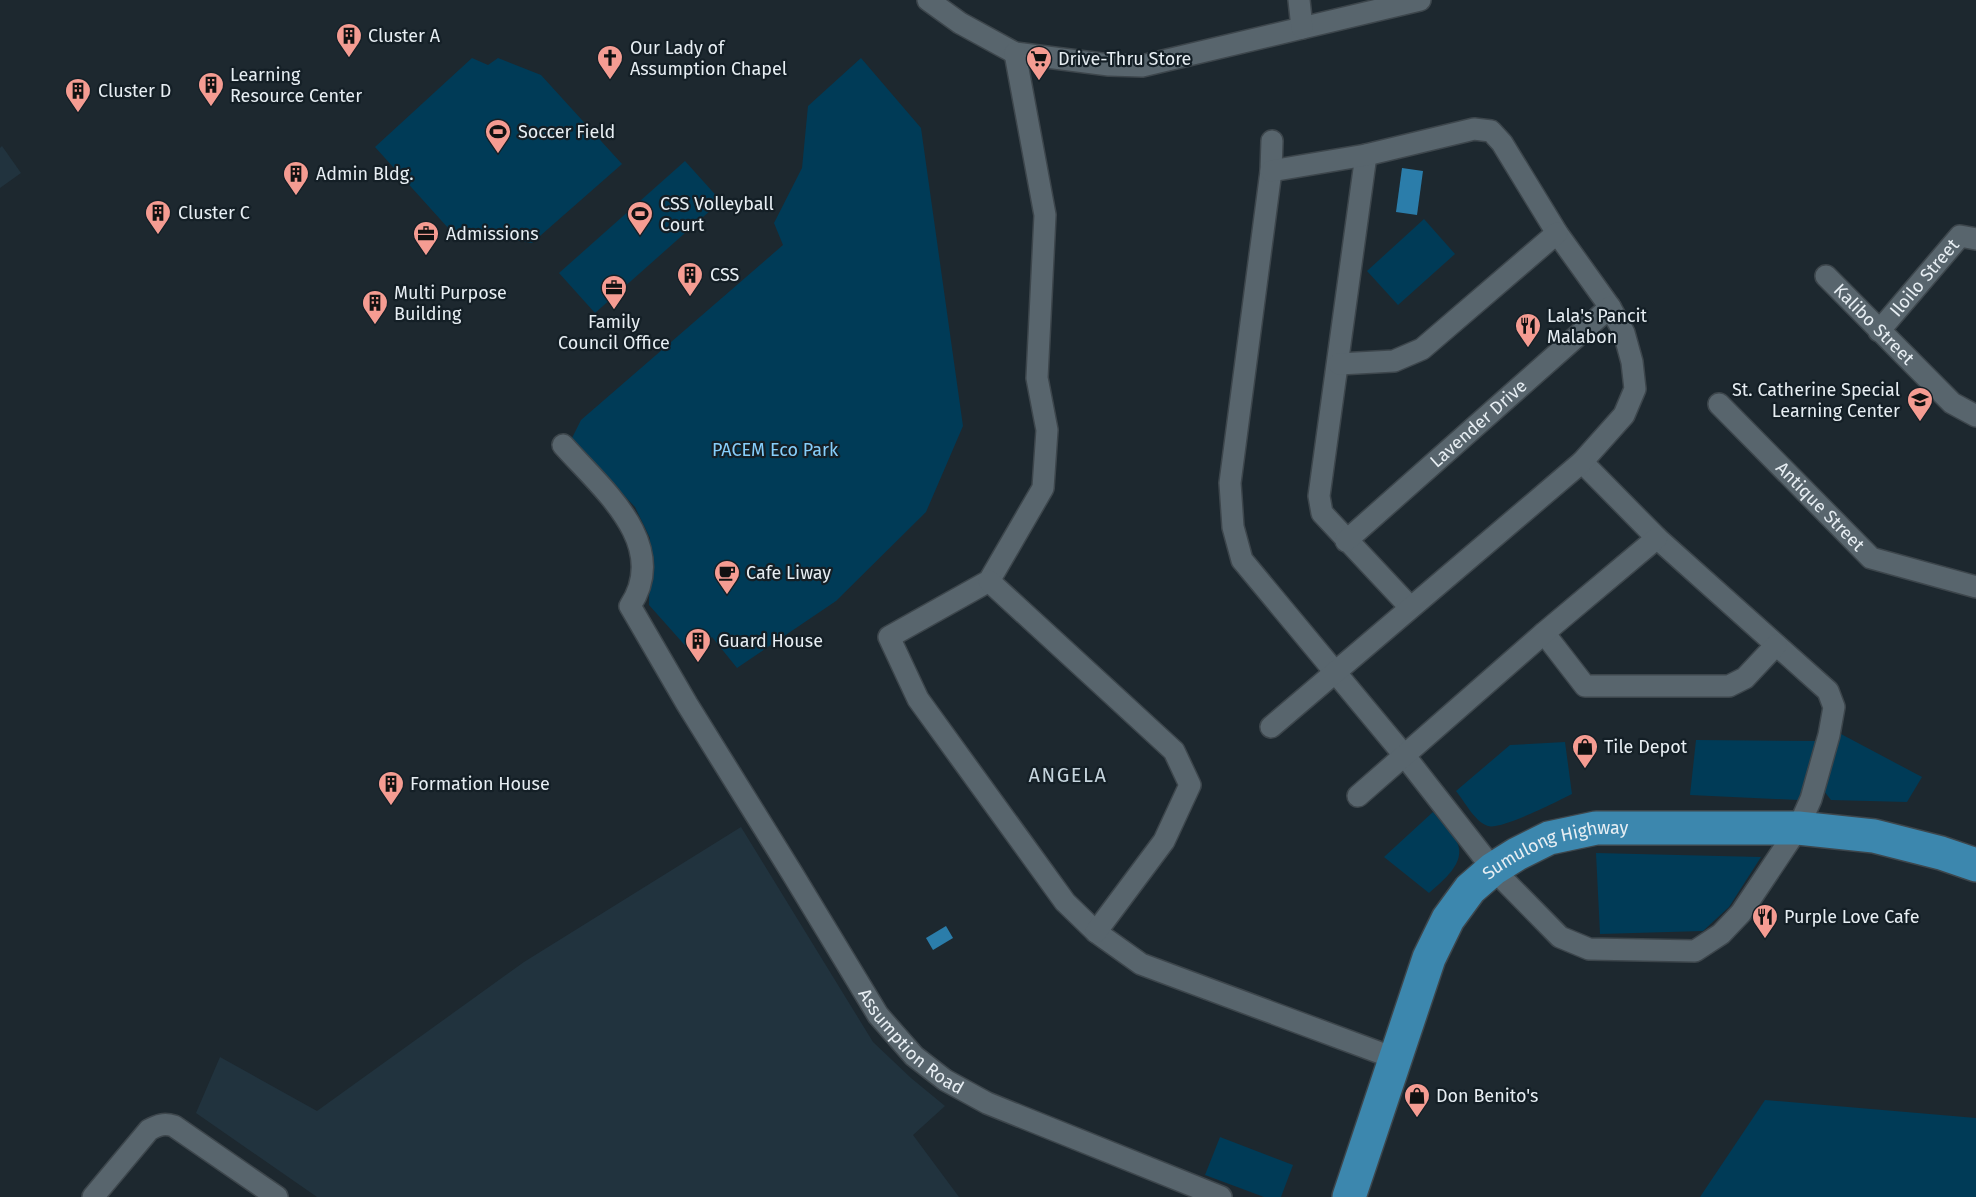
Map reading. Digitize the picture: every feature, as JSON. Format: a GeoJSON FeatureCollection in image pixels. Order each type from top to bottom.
{"type":"FeatureCollection","features":[{"type":"Feature","properties":{"kind":"main road","name":"Sumulong Highway"},"geometry":{"type":"LineString","coordinates":[[1349,1197],[1429,958],[1448,919],[1470,890],[1493,869],[1517,854],[1549,838],[1596,828],[1798,828],[1874,836],[1941,853],[1976,865]]}},
{"type":"Feature","properties":{"kind":"street"},"geometry":{"type":"LineString","coordinates":[[928,0],[960,23],[1015,53],[1109,65],[1142,66],[1420,0]]}},
{"type":"Feature","properties":{"kind":"street"},"geometry":{"type":"LineString","coordinates":[[1299,0],[1302,28]]}},
{"type":"Feature","properties":{"kind":"street"},"geometry":{"type":"LineString","coordinates":[[1015,53],[1045,215],[1037,378],[1047,430],[1043,488],[989,581],[890,637],[918,699],[1065,902],[1096,932],[1142,964],[1394,1058]]}},
{"type":"Feature","properties":{"kind":"street"},"geometry":{"type":"LineString","coordinates":[[1271,171],[1365,155],[1474,129],[1491,131],[1502,143],[1557,233],[1610,307],[1624,333],[1632,362],[1635,389],[1624,415],[1582,462],[1271,727]]}},
{"type":"Feature","properties":{"kind":"street"},"geometry":{"type":"LineString","coordinates":[[1272,141],[1271,171],[1230,483],[1233,527],[1242,560],[1404,755],[1493,869],[1560,937],[1589,949],[1695,951],[1721,934],[1741,913],[1798,828],[1811,799],[1829,735],[1834,707],[1828,691],[1657,538],[1582,462]]}},
{"type":"Feature","properties":{"kind":"street"},"geometry":{"type":"LineString","coordinates":[[1365,155],[1339,364],[1319,496],[1322,513],[1410,607]]}},
{"type":"Feature","properties":{"kind":"street"},"geometry":{"type":"LineString","coordinates":[[1339,364],[1394,361],[1422,349],[1557,233]]}},
{"type":"Feature","properties":{"kind":"street","name":"Iloilo Street"},"geometry":{"type":"LineString","coordinates":[[1880,330],[1960,236],[1976,239]]}},
{"type":"Feature","properties":{"kind":"street","name":"Kalibo Street"},"geometry":{"type":"LineString","coordinates":[[1826,276],[1952,403],[1976,416]]}},
{"type":"Feature","properties":{"kind":"street","name":"Lavender Drive"},"geometry":{"type":"LineString","coordinates":[[1346,541],[1610,307]]}},
{"type":"Feature","properties":{"kind":"street","name":"Antique Street"},"geometry":{"type":"LineString","coordinates":[[1719,404],[1871,558],[1976,587]]}},
{"type":"Feature","properties":{"kind":"street","name":"Assumption Road"},"geometry":{"type":"LineString","coordinates":[[563,445],[619,507],[632,525],[642,553],[643,582],[639,594],[630,606],[715,751],[878,1015],[914,1056],[945,1080],[987,1103],[1221,1197]]}},
{"type":"Feature","properties":{"kind":"street"},"geometry":{"type":"LineString","coordinates":[[1358,796],[1544,633],[1657,538]]}},
{"type":"Feature","properties":{"kind":"street"},"geometry":{"type":"LineString","coordinates":[[989,581],[1174,751],[1190,785],[1164,841],[1096,932]]}},
{"type":"Feature","properties":{"kind":"street"},"geometry":{"type":"LineString","coordinates":[[1544,633],[1585,686],[1729,686],[1745,678],[1776,645]]}},
{"type":"Feature","properties":{"kind":"street"},"geometry":{"type":"LineString","coordinates":[[93,1197],[149,1130],[166,1124],[174,1126],[277,1197]]}},
{"type":"Feature","properties":{"kind":"shaded area"},"geometry":{"type":"Polygon","coordinates":[[[2,146],[21,173],[0,188],[0,148],[2,146]]]}},
{"type":"Feature","properties":{"kind":"shaded area"},"geometry":{"type":"Polygon","coordinates":[[[1402,168],[1423,171],[1417,215],[1396,212],[1402,168]]]}},
{"type":"Feature","properties":{"kind":"shaded area"},"geometry":{"type":"Polygon","coordinates":[[[741,827],[873,1042],[945,1106],[913,1135],[959,1197],[317,1197],[196,1113],[220,1057],[317,1111],[524,962],[741,827]]]}},
{"type":"Feature","properties":{"kind":"shaded area"},"geometry":{"type":"Polygon","coordinates":[[[946,926],[953,938],[933,950],[926,938],[946,926]]]}},
{"type":"Feature","properties":{"kind":"green space","name":"Soccer Field"},"geometry":{"type":"Polygon","coordinates":[[[472,58],[488,65],[498,58],[541,75],[622,164],[532,243],[449,229],[375,147],[472,58]]]}},
{"type":"Feature","properties":{"kind":"green space","name":"PACEM Eco Park"},"geometry":{"type":"Polygon","coordinates":[[[861,58],[921,128],[963,426],[926,512],[836,601],[737,668],[712,637],[690,651],[649,605],[650,538],[635,507],[571,440],[581,420],[783,245],[774,223],[802,168],[808,106],[861,58]]]}},
{"type":"Feature","properties":{"kind":"green space","name":"CSS Volleyball Court"},"geometry":{"type":"Polygon","coordinates":[[[685,161],[721,201],[595,313],[559,273],[685,161]]]}},
{"type":"Feature","properties":{"kind":"green space"},"geometry":{"type":"Polygon","coordinates":[[[1424,219],[1455,254],[1398,305],[1367,271],[1424,219]]]}},
{"type":"Feature","properties":{"kind":"green space"},"geometry":{"type":"Polygon","coordinates":[[[1841,734],[1922,777],[1907,802],[1831,800],[1824,791],[1837,741],[1841,734]]]}},
{"type":"Feature","properties":{"kind":"green space"},"geometry":{"type":"Polygon","coordinates":[[[1696,740],[1818,741],[1806,791],[1798,800],[1690,795],[1696,740]]]}},
{"type":"Feature","properties":{"kind":"green space"},"geometry":{"type":"Polygon","coordinates":[[[1565,742],[1572,794],[1543,808],[1505,824],[1488,826],[1475,816],[1456,791],[1510,745],[1565,742]]]}},
{"type":"Feature","properties":{"kind":"green space"},"geometry":{"type":"Polygon","coordinates":[[[1433,812],[1455,838],[1459,857],[1452,871],[1429,893],[1384,857],[1433,812]]]}},
{"type":"Feature","properties":{"kind":"green space"},"geometry":{"type":"Polygon","coordinates":[[[1596,853],[1761,857],[1729,907],[1703,931],[1600,934],[1596,853]]]}},
{"type":"Feature","properties":{"kind":"green space"},"geometry":{"type":"Polygon","coordinates":[[[1765,1100],[1976,1118],[1976,1197],[1700,1197],[1765,1100]]]}},
{"type":"Feature","properties":{"kind":"green space"},"geometry":{"type":"Polygon","coordinates":[[[1220,1137],[1293,1165],[1281,1197],[1264,1197],[1205,1175],[1220,1137]]]}},
{"type":"Feature","properties":{"kind":"place","name":"Cluster A"},"geometry":{"type":"Point","coordinates":[349,59]}},
{"type":"Feature","properties":{"kind":"place","name":"Our Lady of Assumption Chapel"},"geometry":{"type":"Point","coordinates":[610,81]}},
{"type":"Feature","properties":{"kind":"place","name":"Drive-Thru Store"},"geometry":{"type":"Point","coordinates":[1039,82]}},
{"type":"Feature","properties":{"kind":"place","name":"Learning Resource Center"},"geometry":{"type":"Point","coordinates":[211,108]}},
{"type":"Feature","properties":{"kind":"place","name":"Cluster D"},"geometry":{"type":"Point","coordinates":[78,114]}},
{"type":"Feature","properties":{"kind":"place","name":"Soccer Field"},"geometry":{"type":"Point","coordinates":[498,155]}},
{"type":"Feature","properties":{"kind":"place","name":"Admin Bldg."},"geometry":{"type":"Point","coordinates":[296,197]}},
{"type":"Feature","properties":{"kind":"place","name":"Cluster C"},"geometry":{"type":"Point","coordinates":[158,236]}},
{"type":"Feature","properties":{"kind":"place","name":"CSS Volleyball Court"},"geometry":{"type":"Point","coordinates":[640,237]}},
{"type":"Feature","properties":{"kind":"place","name":"Admissions"},"geometry":{"type":"Point","coordinates":[426,257]}},
{"type":"Feature","properties":{"kind":"place","name":"CSS"},"geometry":{"type":"Point","coordinates":[690,298]}},
{"type":"Feature","properties":{"kind":"place","name":"Family Council Office"},"geometry":{"type":"Point","coordinates":[614,311]}},
{"type":"Feature","properties":{"kind":"place","name":"Multi Purpose Building"},"geometry":{"type":"Point","coordinates":[375,326]}},
{"type":"Feature","properties":{"kind":"place","name":"Lala's Pancit Malabon"},"geometry":{"type":"Point","coordinates":[1528,349]}},
{"type":"Feature","properties":{"kind":"place","name":"St. Catherine Special Learning Center"},"geometry":{"type":"Point","coordinates":[1920,423]}},
{"type":"Feature","properties":{"kind":"place","name":"Cafe Liway"},"geometry":{"type":"Point","coordinates":[727,596]}},
{"type":"Feature","properties":{"kind":"place","name":"Guard House"},"geometry":{"type":"Point","coordinates":[698,664]}},
{"type":"Feature","properties":{"kind":"place","name":"Tile Depot"},"geometry":{"type":"Point","coordinates":[1585,770]}},
{"type":"Feature","properties":{"kind":"place","name":"Formation House"},"geometry":{"type":"Point","coordinates":[391,807]}},
{"type":"Feature","properties":{"kind":"place","name":"Purple Love Cafe"},"geometry":{"type":"Point","coordinates":[1765,940]}},
{"type":"Feature","properties":{"kind":"place","name":"Don Benito's"},"geometry":{"type":"Point","coordinates":[1417,1119]}},
{"type":"Feature","properties":{"kind":"district","name":"ANGELA"},"geometry":{"type":"Point","coordinates":[1068,775]}}]}
